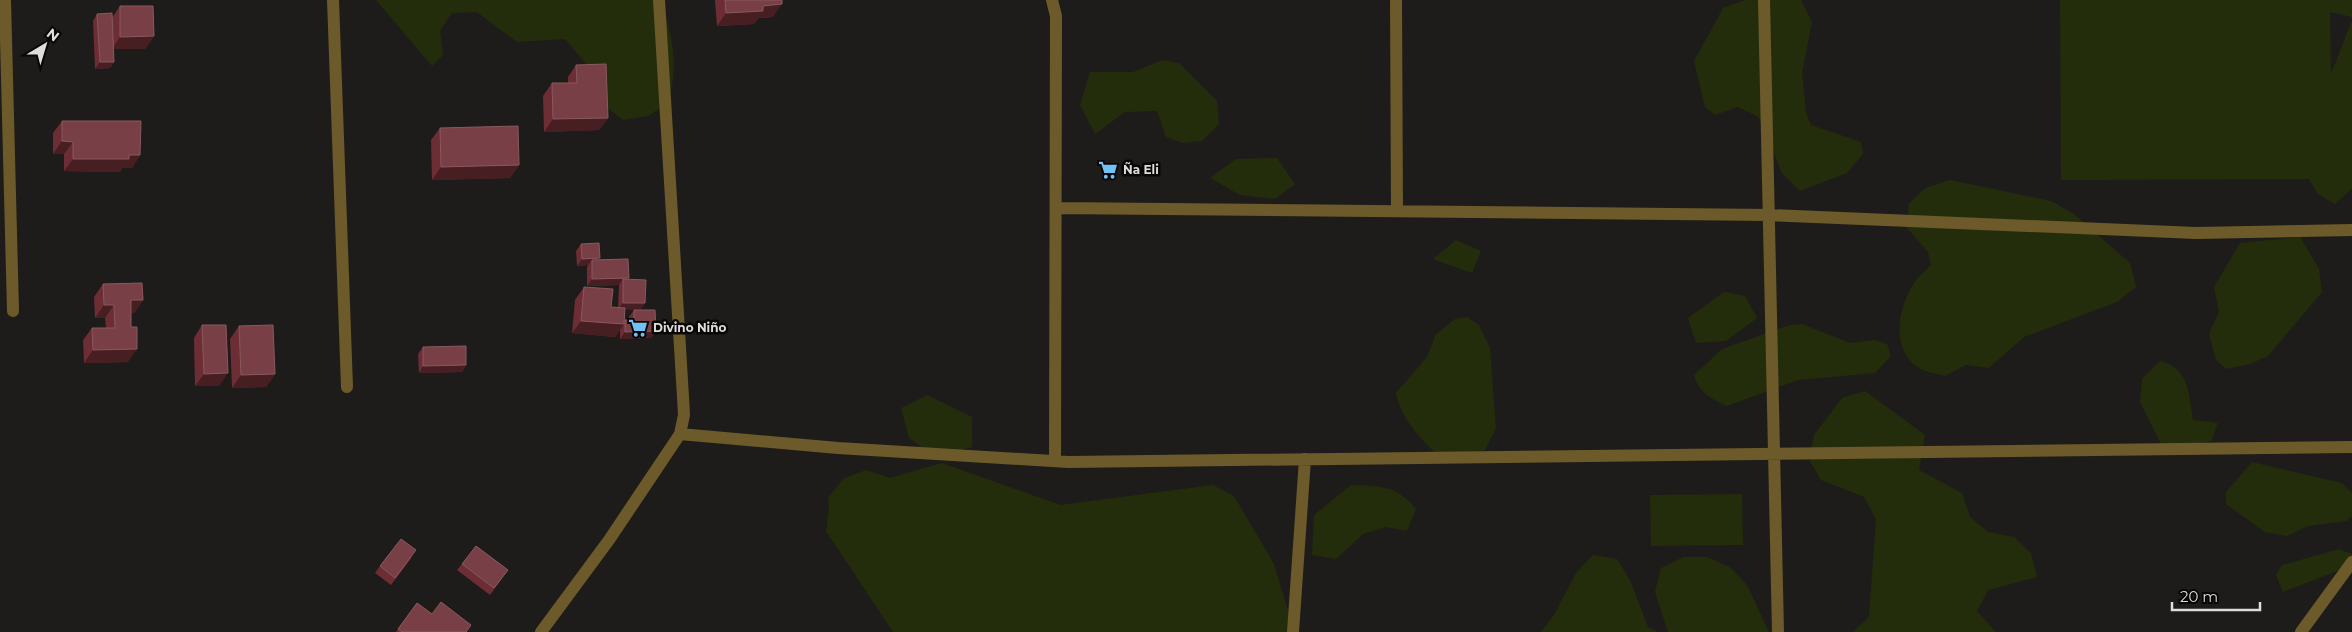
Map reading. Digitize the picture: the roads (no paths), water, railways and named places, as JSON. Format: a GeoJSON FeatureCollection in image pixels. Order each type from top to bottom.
{"type":"FeatureCollection","features":[{"type":"Feature","properties":{"kind":"street"},"geometry":{"type":"LineString","coordinates":[[5,0],[13,311]]}},
{"type":"Feature","properties":{"kind":"street"},"geometry":{"type":"LineString","coordinates":[[334,0],[347,388]]}},
{"type":"Feature","properties":{"kind":"street"},"geometry":{"type":"LineString","coordinates":[[541,632],[609,540],[679,436],[684,415],[659,0]]}},
{"type":"Feature","properties":{"kind":"street"},"geometry":{"type":"LineString","coordinates":[[1052,0],[1056,16],[1055,461]]}},
{"type":"Feature","properties":{"kind":"street"},"geometry":{"type":"LineString","coordinates":[[1396,0],[1397,211]]}},
{"type":"Feature","properties":{"kind":"street"},"geometry":{"type":"LineString","coordinates":[[1764,0],[1778,632]]}},
{"type":"Feature","properties":{"kind":"street"},"geometry":{"type":"LineString","coordinates":[[1056,208],[1769,215],[2196,233],[2352,230]]}},
{"type":"Feature","properties":{"kind":"street"},"geometry":{"type":"LineString","coordinates":[[679,436],[1055,461],[2352,447]]}},
{"type":"Feature","properties":{"kind":"street"},"geometry":{"type":"LineString","coordinates":[[1293,632],[1304,459]]}},
{"type":"Feature","properties":{"kind":"street"},"geometry":{"type":"LineString","coordinates":[[2301,632],[2352,562]]}},
{"type":"Feature","properties":{"kind":"place","name":"Ña Eli"},"geometry":{"type":"Point","coordinates":[1108,170]}},
{"type":"Feature","properties":{"kind":"place","name":"Divino Niño"},"geometry":{"type":"Point","coordinates":[638,328]}}]}
